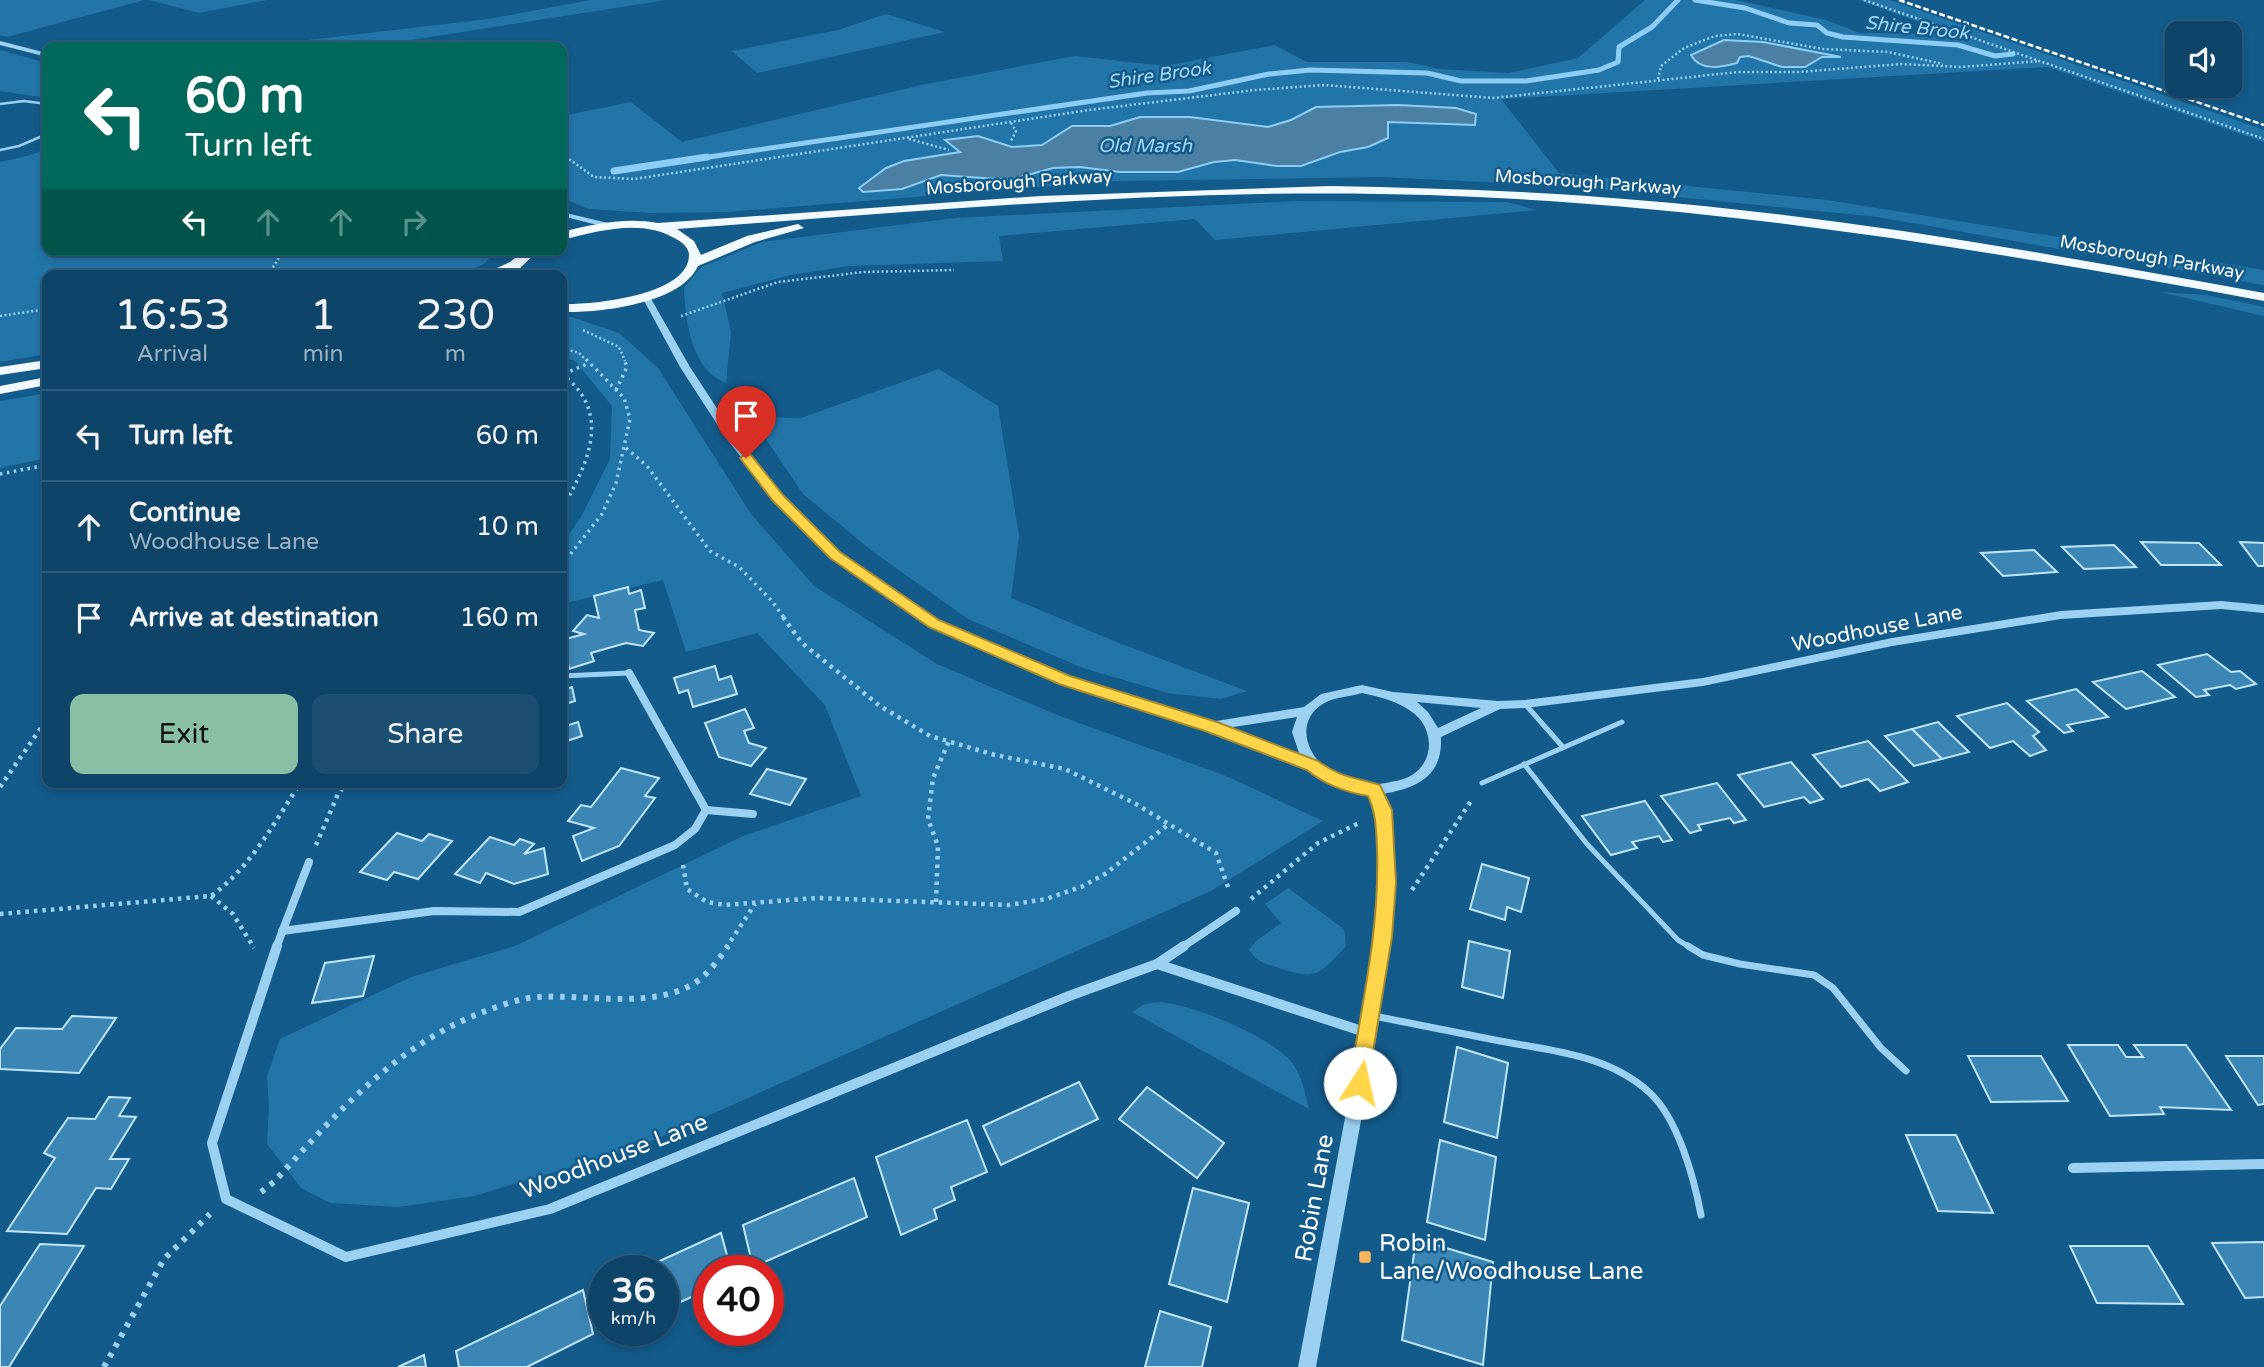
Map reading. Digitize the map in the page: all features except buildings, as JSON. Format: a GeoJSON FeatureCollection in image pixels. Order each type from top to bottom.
{"type":"FeatureCollection","features":[{"type":"Feature","properties":{"kind":"highway","name":"Mosborough Parkway"},"geometry":{"type":"LineString","coordinates":[[567,235],[609,226],[656,227],[1234,190],[1428,191],[1527,195],[1816,221],[1972,244],[2264,297]]}},
{"type":"Feature","properties":{"kind":"highway","name":"Mosborough Parkway"},"geometry":{"type":"LineString","coordinates":[[567,308],[610,306],[646,297],[682,277],[694,263],[751,239],[780,231],[903,210]]}},
{"type":"Feature","properties":{"kind":"highway"},"geometry":{"type":"LineString","coordinates":[[656,227],[678,234],[690,242],[695,255],[694,263]]}},
{"type":"Feature","properties":{"kind":"highway"},"geometry":{"type":"LineString","coordinates":[[513,270],[524,256]]}},
{"type":"Feature","properties":{"kind":"highway"},"geometry":{"type":"LineString","coordinates":[[0,371],[42,364]]}},
{"type":"Feature","properties":{"kind":"highway"},"geometry":{"type":"LineString","coordinates":[[0,390],[42,382]]}},
{"type":"Feature","properties":{"kind":"street"},"geometry":{"type":"LineString","coordinates":[[0,43],[42,53]]}},
{"type":"Feature","properties":{"kind":"street"},"geometry":{"type":"LineString","coordinates":[[567,215],[609,226]]}},
{"type":"Feature","properties":{"kind":"street"},"geometry":{"type":"LineString","coordinates":[[646,297],[684,367],[730,438],[778,498],[835,555],[934,624],[1065,680],[1211,727],[1312,766],[1348,786],[1374,790],[1394,788],[1415,780],[1430,767],[1436,752],[1435,735],[1429,721],[1414,706],[1394,695],[1362,689],[1339,691],[1319,698],[1305,711],[1298,735],[1301,749],[1312,766]]}},
{"type":"Feature","properties":{"kind":"street","name":"Woodhouse Lane"},"geometry":{"type":"LineString","coordinates":[[1394,695],[1498,705],[1525,704],[1703,682],[1892,642],[2061,615],[2221,605],[2264,609]]}},
{"type":"Feature","properties":{"kind":"street"},"geometry":{"type":"LineString","coordinates":[[629,673],[706,810]]}},
{"type":"Feature","properties":{"kind":"street","name":"Woodhouse Lane"},"geometry":{"type":"LineString","coordinates":[[1435,735],[1498,705]]}},
{"type":"Feature","properties":{"kind":"street"},"geometry":{"type":"LineString","coordinates":[[1211,727],[1305,711]]}},
{"type":"Feature","properties":{"kind":"street","name":"Robin Lane"},"geometry":{"type":"LineString","coordinates":[[1307,1367],[1369,1033],[1387,883],[1384,810],[1374,790]]}},
{"type":"Feature","properties":{"kind":"street"},"geometry":{"type":"LineString","coordinates":[[706,810],[753,814]]}},
{"type":"Feature","properties":{"kind":"street"},"geometry":{"type":"LineString","coordinates":[[282,932],[434,911],[519,912],[676,845],[695,829],[706,810]]}},
{"type":"Feature","properties":{"kind":"street"},"geometry":{"type":"LineString","coordinates":[[226,1199],[212,1143],[282,932],[309,862]]}},
{"type":"Feature","properties":{"kind":"street","name":"Woodhouse Lane"},"geometry":{"type":"LineString","coordinates":[[226,1199],[346,1257],[551,1209],[1069,996],[1157,964],[1236,911]]}},
{"type":"Feature","properties":{"kind":"street"},"geometry":{"type":"LineString","coordinates":[[1157,964],[1369,1033]]}},
{"type":"Feature","properties":{"kind":"street"},"geometry":{"type":"LineString","coordinates":[[2073,1168],[2264,1164]]}},
{"type":"Feature","properties":{"kind":"lane"},"geometry":{"type":"LineString","coordinates":[[0,104],[24,101],[42,103]]}},
{"type":"Feature","properties":{"kind":"lane"},"geometry":{"type":"LineString","coordinates":[[0,150],[19,146],[42,136]]}},
{"type":"Feature","properties":{"kind":"lane"},"geometry":{"type":"LineString","coordinates":[[567,676],[629,673]]}},
{"type":"Feature","properties":{"kind":"lane"},"geometry":{"type":"LineString","coordinates":[[1525,704],[1562,746]]}},
{"type":"Feature","properties":{"kind":"lane"},"geometry":{"type":"LineString","coordinates":[[1482,783],[1622,722]]}},
{"type":"Feature","properties":{"kind":"lane"},"geometry":{"type":"LineString","coordinates":[[1524,764],[1587,844],[1678,940],[1703,955],[1741,964],[1814,975],[1833,988],[1881,1048],[1906,1071]]}},
{"type":"Feature","properties":{"kind":"lane"},"geometry":{"type":"LineString","coordinates":[[1371,1016],[1588,1058],[1625,1073],[1652,1095],[1669,1121],[1695,1178],[1701,1215]]}},
{"type":"Feature","properties":{"kind":"path"},"geometry":{"type":"LineString","coordinates":[[1864,0],[2264,139]]}},
{"type":"Feature","properties":{"kind":"path"},"geometry":{"type":"LineString","coordinates":[[1658,79],[1661,66],[1684,48],[1715,36],[1737,34],[1823,49],[1888,52],[1961,67]]}},
{"type":"Feature","properties":{"kind":"path"},"geometry":{"type":"LineString","coordinates":[[567,158],[586,175],[601,180],[634,179],[1167,100],[1324,85],[1493,98],[1738,72],[1798,72],[1902,64],[1961,67],[2040,61]]}},
{"type":"Feature","properties":{"kind":"path"},"geometry":{"type":"LineString","coordinates":[[1011,123],[1016,131],[1011,141]]}},
{"type":"Feature","properties":{"kind":"path"},"geometry":{"type":"LineString","coordinates":[[905,138],[949,150]]}},
{"type":"Feature","properties":{"kind":"path"},"geometry":{"type":"LineString","coordinates":[[661,323],[778,282],[864,272],[954,270]]}},
{"type":"Feature","properties":{"kind":"path"},"geometry":{"type":"LineString","coordinates":[[0,316],[42,310]]}},
{"type":"Feature","properties":{"kind":"path"},"geometry":{"type":"LineString","coordinates":[[574,325],[619,347],[627,367],[616,390]]}},
{"type":"Feature","properties":{"kind":"path"},"geometry":{"type":"LineString","coordinates":[[567,349],[579,353],[624,398],[630,419],[626,449],[616,483],[602,513],[567,558]]}},
{"type":"Feature","properties":{"kind":"path"},"geometry":{"type":"LineString","coordinates":[[567,372],[590,363]]}},
{"type":"Feature","properties":{"kind":"path"},"geometry":{"type":"LineString","coordinates":[[567,378],[572,381],[593,416],[588,453],[567,500]]}},
{"type":"Feature","properties":{"kind":"path"},"geometry":{"type":"LineString","coordinates":[[626,449],[646,466],[710,551],[738,567],[771,600],[802,643],[880,706],[930,736],[995,755],[1065,769],[1170,824],[1216,853],[1236,911],[1318,843],[1384,810]]}},
{"type":"Feature","properties":{"kind":"path"},"geometry":{"type":"LineString","coordinates":[[0,474],[42,466]]}},
{"type":"Feature","properties":{"kind":"path"},"geometry":{"type":"LineString","coordinates":[[0,787],[42,726]]}},
{"type":"Feature","properties":{"kind":"path"},"geometry":{"type":"LineString","coordinates":[[936,902],[938,846],[928,819],[933,778],[948,741]]}},
{"type":"Feature","properties":{"kind":"path"},"geometry":{"type":"LineString","coordinates":[[1408,896],[1482,783]]}},
{"type":"Feature","properties":{"kind":"path"},"geometry":{"type":"LineString","coordinates":[[0,914],[211,896],[233,880],[252,857],[298,788]]}},
{"type":"Feature","properties":{"kind":"path"},"geometry":{"type":"LineString","coordinates":[[309,862],[342,788]]}},
{"type":"Feature","properties":{"kind":"path"},"geometry":{"type":"LineString","coordinates":[[676,845],[687,889],[707,902],[755,904],[817,898],[1009,905],[1046,899],[1081,887],[1105,874],[1170,824]]}},
{"type":"Feature","properties":{"kind":"path"},"geometry":{"type":"LineString","coordinates":[[211,896],[233,914],[269,971]]}},
{"type":"Feature","properties":{"kind":"path"},"geometry":{"type":"LineString","coordinates":[[241,1206],[274,1182],[349,1097],[420,1043],[474,1016],[533,997],[645,996],[694,983],[716,961],[755,904]]}},
{"type":"Feature","properties":{"kind":"path"},"geometry":{"type":"LineString","coordinates":[[104,1367],[164,1259],[226,1199]]}},
{"type":"Feature","properties":{"kind":"shaded area"},"geometry":{"type":"Polygon","coordinates":[[[0,0],[144,0],[7,37],[0,35],[0,0]]]}},
{"type":"Feature","properties":{"kind":"shaded area"},"geometry":{"type":"Polygon","coordinates":[[[149,0],[267,0],[199,13],[149,0]]]}},
{"type":"Feature","properties":{"kind":"shaded area"},"geometry":{"type":"Polygon","coordinates":[[[590,0],[666,0],[399,42],[291,42],[489,19],[590,0]]]}},
{"type":"Feature","properties":{"kind":"shaded area"},"geometry":{"type":"Polygon","coordinates":[[[1645,0],[1736,0],[1826,20],[1860,33],[1952,34],[1859,0],[1890,0],[2165,96],[2165,98],[2172,98],[2264,130],[2264,142],[2048,67],[1501,99],[1559,173],[1827,200],[2264,270],[2264,285],[1878,217],[1569,186],[1380,177],[1117,181],[726,212],[650,213],[589,209],[567,200],[567,115],[631,102],[682,142],[921,85],[1075,56],[1165,66],[1274,45],[1307,62],[1407,62],[1439,69],[1509,73],[1578,58],[1645,0]]]}},
{"type":"Feature","properties":{"kind":"shaded area"},"geometry":{"type":"Polygon","coordinates":[[[886,14],[945,32],[757,73],[732,51],[838,30],[886,14]]]}},
{"type":"Feature","properties":{"kind":"shaded area"},"geometry":{"type":"Polygon","coordinates":[[[0,50],[42,62],[42,97],[0,91],[0,50]]]}},
{"type":"Feature","properties":{"kind":"shaded area"},"geometry":{"type":"Polygon","coordinates":[[[42,150],[42,256],[491,256],[484,264],[469,270],[42,270],[42,355],[0,362],[0,162],[42,150]]]}},
{"type":"Feature","properties":{"kind":"shaded area"},"geometry":{"type":"Polygon","coordinates":[[[1296,201],[1507,202],[1537,210],[1215,240],[1195,219],[999,236],[1003,261],[849,266],[791,275],[722,293],[731,332],[726,383],[712,375],[702,362],[689,331],[684,288],[701,267],[762,242],[955,218],[1296,201]]]}},
{"type":"Feature","properties":{"kind":"shaded area"},"geometry":{"type":"Polygon","coordinates":[[[2160,292],[2206,295],[2264,307],[2264,316],[2160,292]]]}},
{"type":"Feature","properties":{"kind":"shaded area"},"geometry":{"type":"Polygon","coordinates":[[[567,317],[619,333],[658,368],[751,514],[814,586],[937,664],[1057,715],[1226,776],[1323,821],[1211,891],[638,1147],[474,1196],[398,1207],[330,1203],[301,1188],[267,1144],[267,1076],[280,1039],[411,977],[515,946],[743,836],[861,796],[825,705],[757,633],[686,652],[663,580],[567,603],[567,537],[581,517],[610,459],[612,406],[575,361],[567,359],[567,317]]]}},
{"type":"Feature","properties":{"kind":"shaded area"},"geometry":{"type":"Polygon","coordinates":[[[939,369],[998,406],[1019,536],[1011,598],[1119,643],[1247,691],[1221,699],[1168,693],[1083,668],[968,619],[872,551],[803,494],[751,417],[801,418],[939,369]]]}},
{"type":"Feature","properties":{"kind":"shaded area"},"geometry":{"type":"Polygon","coordinates":[[[42,394],[42,459],[0,468],[0,401],[42,394]]]}},
{"type":"Feature","properties":{"kind":"shaded area"},"geometry":{"type":"Polygon","coordinates":[[[1288,888],[1344,929],[1346,946],[1329,964],[1315,973],[1299,974],[1267,964],[1257,959],[1249,950],[1256,941],[1281,923],[1265,904],[1288,888]]]}},
{"type":"Feature","properties":{"kind":"shaded area"},"geometry":{"type":"Polygon","coordinates":[[[1159,1002],[1190,1008],[1228,1022],[1264,1040],[1289,1059],[1297,1070],[1309,1109],[1132,1012],[1145,1004],[1159,1002]]]}},
{"type":"Feature","properties":{"kind":"water"},"geometry":{"type":"Polygon","coordinates":[[[1724,40],[1763,42],[1841,57],[1822,57],[1805,67],[1782,67],[1749,56],[1740,57],[1737,63],[1712,67],[1700,64],[1691,55],[1724,40]]]}},
{"type":"Feature","properties":{"kind":"water","name":"Old Marsh"},"geometry":{"type":"Polygon","coordinates":[[[1398,105],[1456,108],[1476,114],[1475,125],[1388,122],[1388,138],[1368,147],[1340,152],[1301,166],[1277,166],[1235,160],[1214,162],[1178,172],[1053,168],[1010,180],[941,175],[902,189],[863,192],[859,188],[886,168],[904,161],[960,152],[945,140],[978,136],[1012,147],[1042,145],[1072,126],[1110,126],[1140,117],[1190,117],[1268,127],[1291,120],[1316,107],[1398,105]]]}},
{"type":"Feature","properties":{"kind":"waterway","name":"Shire Brook"},"geometry":{"type":"LineString","coordinates":[[695,159],[1147,93],[1189,91],[1269,74],[1310,70],[1427,73],[1461,81],[1526,81],[1599,70],[1618,62],[1619,47],[1652,27],[1678,0]]}},
{"type":"Feature","properties":{"kind":"waterway","name":"Shire Brook"},"geometry":{"type":"LineString","coordinates":[[1695,0],[1745,8],[1789,23],[1817,25],[1827,33],[1843,37],[1958,45],[1995,56],[2013,54]]}},
{"type":"Feature","properties":{"kind":"waterway","name":"Shire Brook"},"geometry":{"type":"LineString","coordinates":[[614,171],[707,157]]}},
{"type":"Feature","properties":{"kind":"railway"},"geometry":{"type":"LineString","coordinates":[[1899,0],[2264,125]]}},
{"type":"Feature","properties":{"kind":"place","name":"Robin Lane/Woodhouse Lane"},"geometry":{"type":"Point","coordinates":[1365,1257]}},
{"type":"Feature","properties":{"kind":"route"},"geometry":{"type":"LineString","coordinates":[[746,458],[778,498],[835,555],[934,624],[1065,680],[1211,727],[1312,766],[1348,786],[1374,790],[1384,810],[1387,883],[1383,937],[1360,1083]]}}]}
